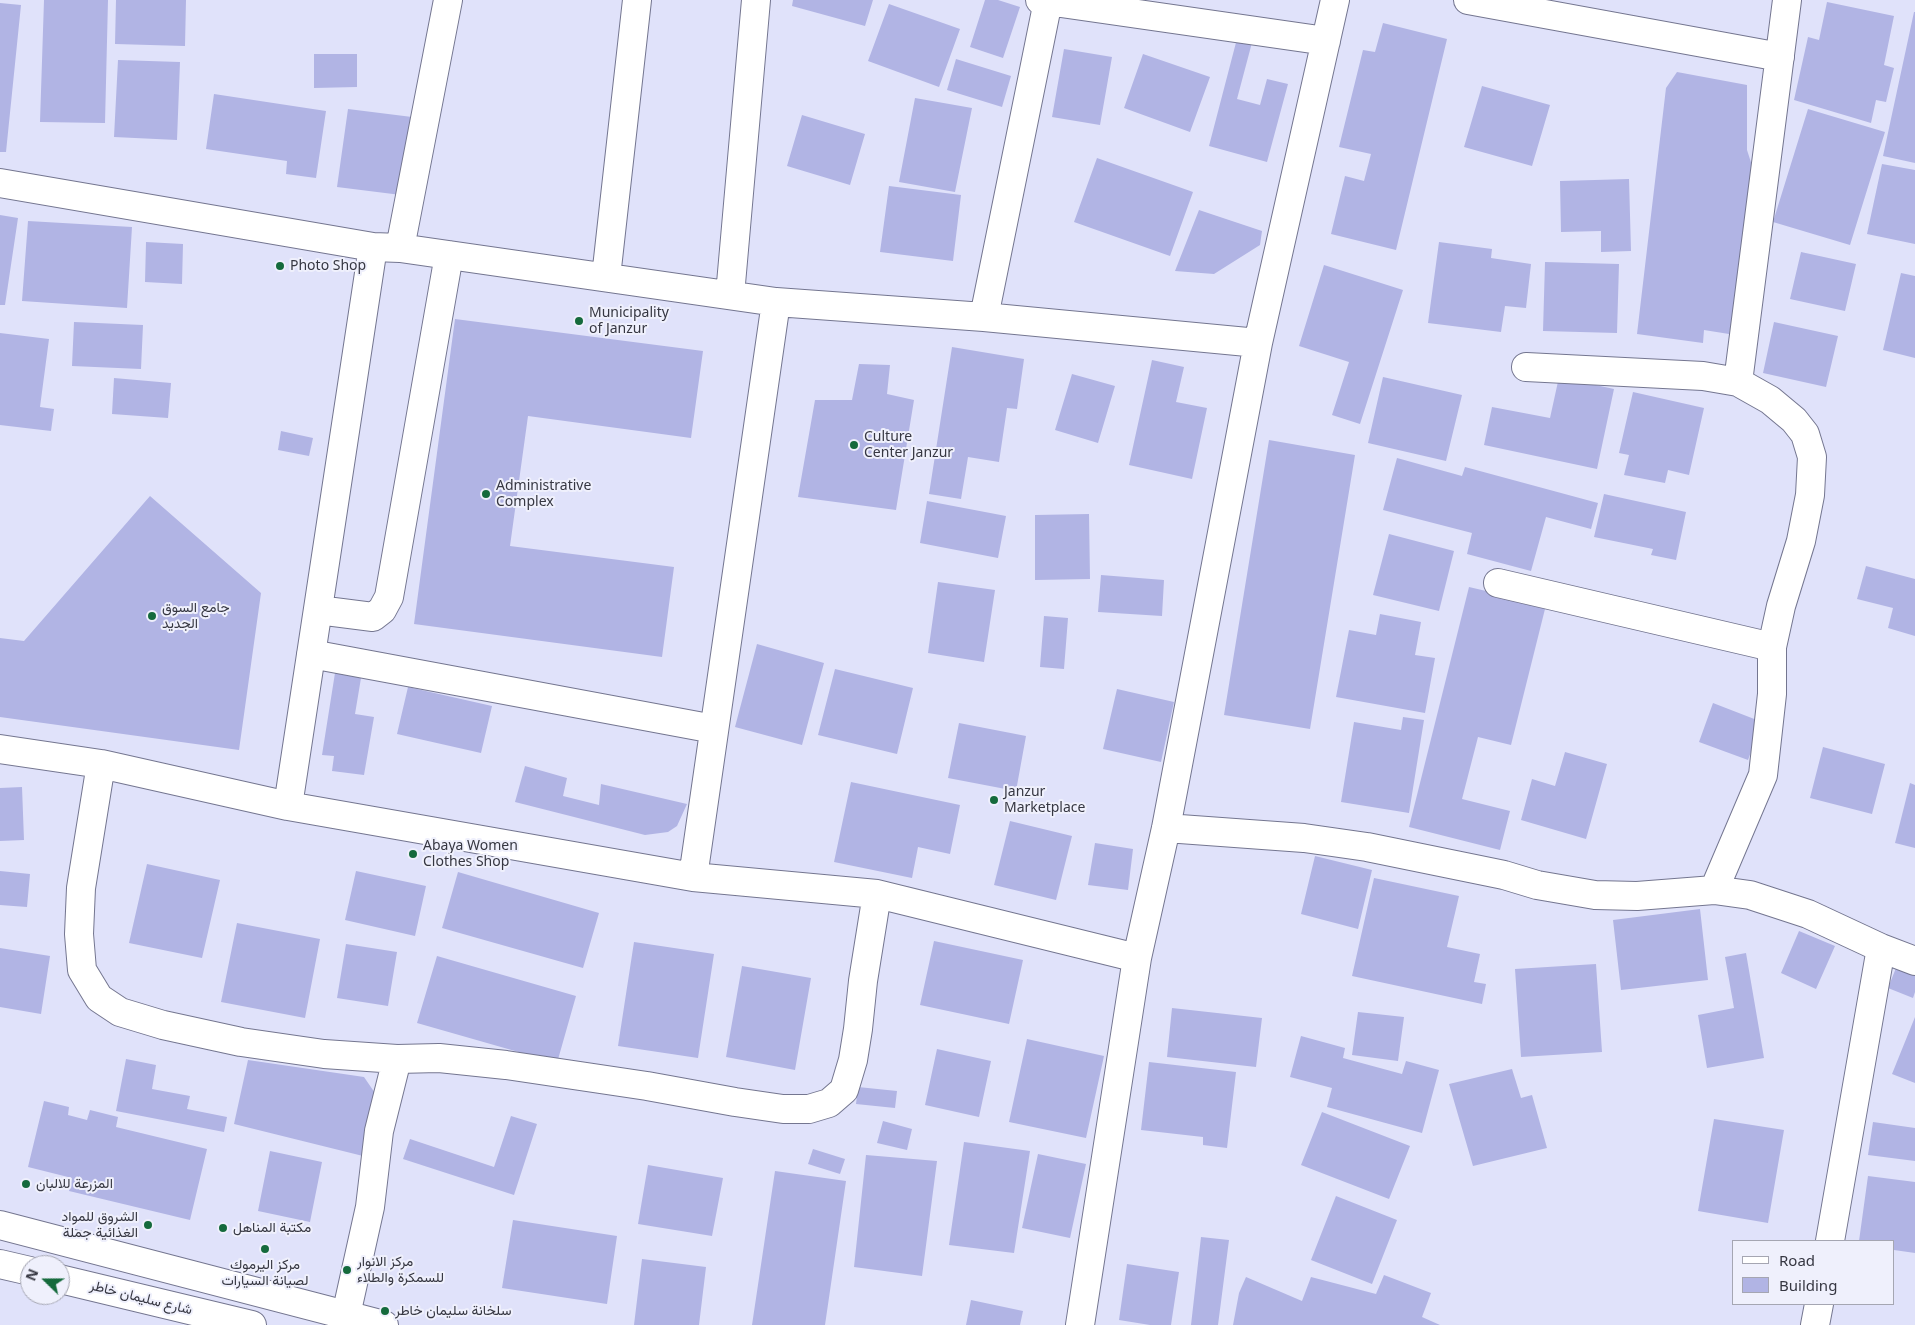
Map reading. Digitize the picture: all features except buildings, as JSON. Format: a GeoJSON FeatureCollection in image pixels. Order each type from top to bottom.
{"type":"FeatureCollection","features":[{"type":"Feature","properties":{"kind":"street"},"geometry":{"type":"LineString","coordinates":[[400,248],[448,0]]}},
{"type":"Feature","properties":{"kind":"street"},"geometry":{"type":"LineString","coordinates":[[606,277],[637,0]]}},
{"type":"Feature","properties":{"kind":"street"},"geometry":{"type":"LineString","coordinates":[[730,296],[756,0]]}},
{"type":"Feature","properties":{"kind":"street"},"geometry":{"type":"LineString","coordinates":[[1080,1325],[1137,958],[1166,828],[1258,343],[1335,0]]}},
{"type":"Feature","properties":{"kind":"street"},"geometry":{"type":"LineString","coordinates":[[1468,0],[1780,57]]}},
{"type":"Feature","properties":{"kind":"street"},"geometry":{"type":"LineString","coordinates":[[1738,382],[1787,0]]}},
{"type":"Feature","properties":{"kind":"street"},"geometry":{"type":"LineString","coordinates":[[984,317],[1044,1],[1326,41]]}},
{"type":"Feature","properties":{"kind":"street"},"geometry":{"type":"LineString","coordinates":[[0,183],[373,247],[400,248],[776,302],[984,317],[1258,343]]}},
{"type":"Feature","properties":{"kind":"street"},"geometry":{"type":"LineString","coordinates":[[288,806],[373,247]]}},
{"type":"Feature","properties":{"kind":"street"},"geometry":{"type":"LineString","coordinates":[[318,610],[373,617],[382,610],[389,597],[450,255]]}},
{"type":"Feature","properties":{"kind":"street"},"geometry":{"type":"LineString","coordinates":[[693,877],[776,302]]}},
{"type":"Feature","properties":{"kind":"street"},"geometry":{"type":"LineString","coordinates":[[1526,367],[1703,376],[1738,382],[1770,400],[1794,420],[1805,434],[1812,457],[1810,495],[1801,541],[1781,606],[1772,647],[1772,694],[1763,775],[1714,890]]}},
{"type":"Feature","properties":{"kind":"street"},"geometry":{"type":"LineString","coordinates":[[1498,582],[1772,647]]}},
{"type":"Feature","properties":{"kind":"street"},"geometry":{"type":"LineString","coordinates":[[311,654],[714,729]]}},
{"type":"Feature","properties":{"kind":"street"},"geometry":{"type":"LineString","coordinates":[[0,749],[100,764],[288,806],[693,877],[877,894],[1137,958]]}},
{"type":"Feature","properties":{"kind":"street"},"geometry":{"type":"LineString","coordinates":[[100,764],[81,888],[79,934],[82,970],[100,998],[120,1012],[163,1025],[232,1040],[324,1054],[397,1059],[439,1058],[506,1064],[783,1109],[809,1109],[830,1103],[844,1090],[853,1060],[877,894]]}},
{"type":"Feature","properties":{"kind":"street"},"geometry":{"type":"LineString","coordinates":[[1166,828],[1304,838],[1367,847],[1504,875],[1537,886],[1595,895],[1646,895],[1714,890],[1750,896],[1808,914],[1881,948],[1915,961]]}},
{"type":"Feature","properties":{"kind":"street"},"geometry":{"type":"LineString","coordinates":[[1830,1240],[1881,948]]}},
{"type":"Feature","properties":{"kind":"street"},"geometry":{"type":"LineString","coordinates":[[346,1315],[370,1207],[379,1131],[397,1059]]}},
{"type":"Feature","properties":{"kind":"street"},"geometry":{"type":"LineString","coordinates":[[0,1225],[384,1325]]}},
{"type":"Feature","properties":{"kind":"street"},"geometry":{"type":"LineString","coordinates":[[0,1264],[20,1269]]}},
{"type":"Feature","properties":{"kind":"street","name":"شارع سليمان خاطر"},"geometry":{"type":"LineString","coordinates":[[70,1280],[252,1325]]}},
{"type":"Feature","properties":{"kind":"street"},"geometry":{"type":"LineString","coordinates":[[1815,1325],[1819,1305]]}},
{"type":"Feature","properties":{"kind":"place","name":"Photo Shop"},"geometry":{"type":"Point","coordinates":[280,266]}},
{"type":"Feature","properties":{"kind":"place","name":"Municipality of Janzur"},"geometry":{"type":"Point","coordinates":[579,321]}},
{"type":"Feature","properties":{"kind":"place","name":"Culture Center Janzur"},"geometry":{"type":"Point","coordinates":[854,445]}},
{"type":"Feature","properties":{"kind":"place","name":"Administrative Complex"},"geometry":{"type":"Point","coordinates":[486,494]}},
{"type":"Feature","properties":{"kind":"place","name":"جامع السوق الجديد"},"geometry":{"type":"Point","coordinates":[152,616]}},
{"type":"Feature","properties":{"kind":"place","name":"Janzur Marketplace"},"geometry":{"type":"Point","coordinates":[994,800]}},
{"type":"Feature","properties":{"kind":"place","name":"Abaya Women Clothes Shop"},"geometry":{"type":"Point","coordinates":[413,854]}},
{"type":"Feature","properties":{"kind":"place","name":"المزرعة للالبان"},"geometry":{"type":"Point","coordinates":[26,1184]}},
{"type":"Feature","properties":{"kind":"place","name":"الشروق للمواد الغذائية جملة"},"geometry":{"type":"Point","coordinates":[148,1225]}},
{"type":"Feature","properties":{"kind":"place","name":"مكتبة المناهل"},"geometry":{"type":"Point","coordinates":[223,1228]}},
{"type":"Feature","properties":{"kind":"place","name":"مركز اليرموك لصيانة السيارات"},"geometry":{"type":"Point","coordinates":[265,1249]}},
{"type":"Feature","properties":{"kind":"place","name":"مركز الانوار للسمكرة والطلاء"},"geometry":{"type":"Point","coordinates":[347,1270]}},
{"type":"Feature","properties":{"kind":"place","name":"سلخانة سليمان خاطر"},"geometry":{"type":"Point","coordinates":[385,1311]}}]}
